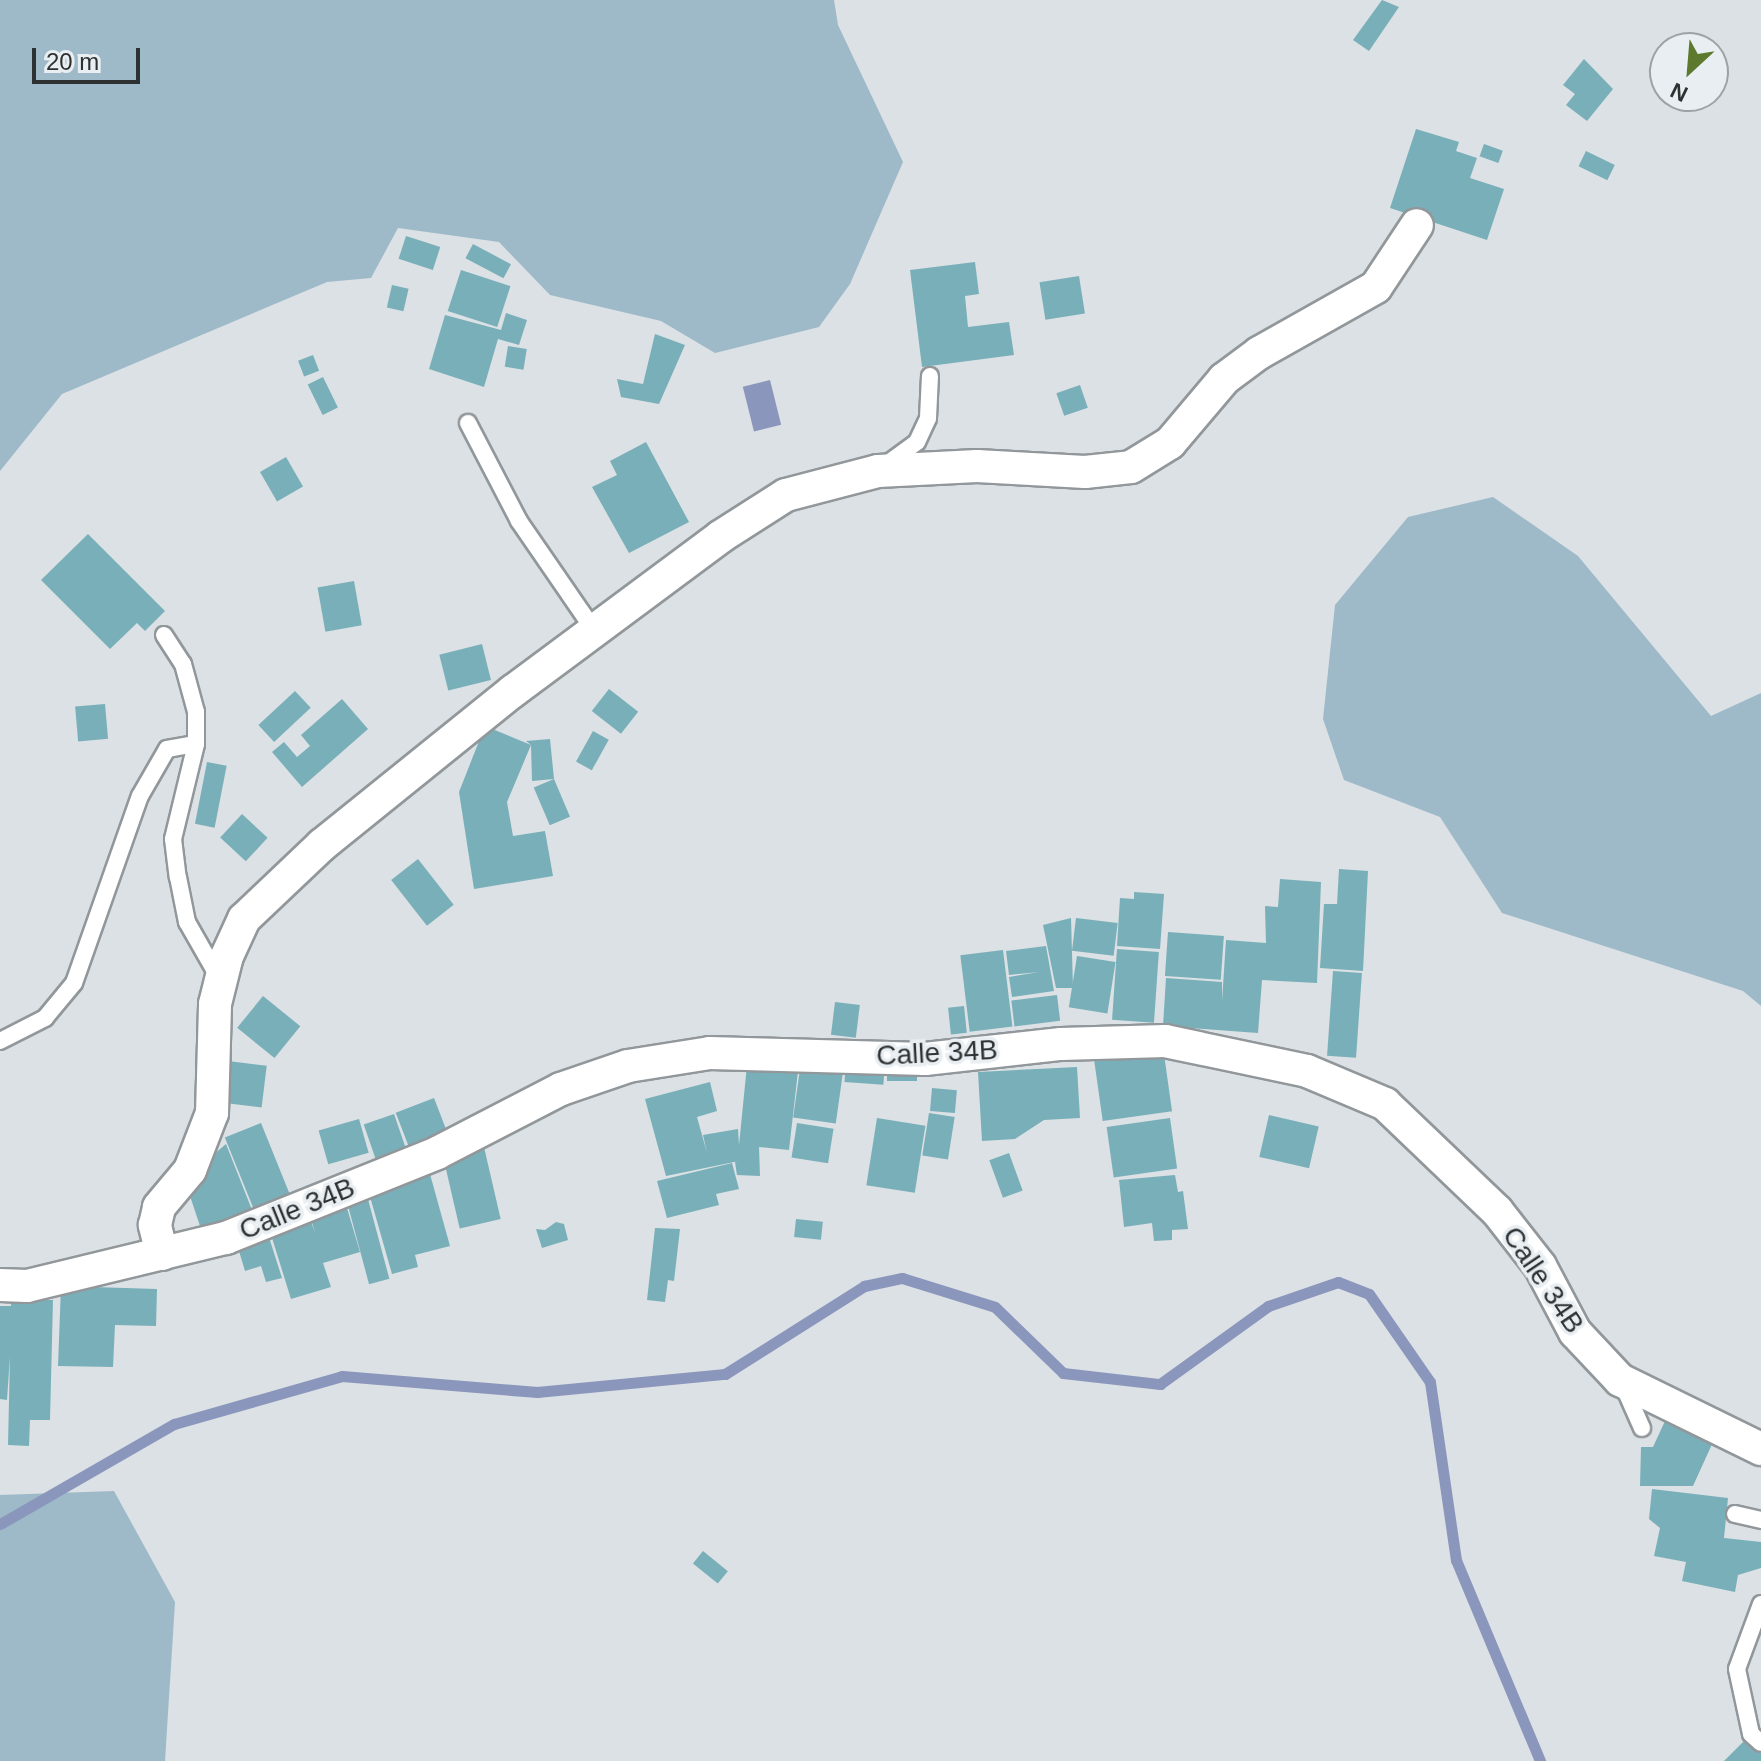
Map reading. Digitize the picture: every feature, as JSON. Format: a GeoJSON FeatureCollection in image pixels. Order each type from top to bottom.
{"type":"FeatureCollection","features":[{"type":"Feature","properties":{"kind":"street"},"geometry":{"type":"LineString","coordinates":[[162,1254],[155,1225],[159,1207],[200,1152],[212,1113],[220,979],[244,919],[322,845],[594,630],[786,495],[878,471],[977,466],[1085,472],[1131,467],[1170,443],[1224,379],[1259,353],[1376,287],[1417,225]]}},
{"type":"Feature","properties":{"kind":"street","name":"Calle 34B"},"geometry":{"type":"LineString","coordinates":[[0,1285],[27,1286],[162,1254],[268,1221],[437,1153],[561,1089],[628,1066],[710,1053],[925,1059],[1061,1044],[1165,1041],[1307,1071],[1385,1104],[1497,1211],[1540,1266],[1575,1332],[1620,1380],[1761,1449]]}},
{"type":"Feature","properties":{"kind":"lane"},"geometry":{"type":"LineString","coordinates":[[878,471],[917,442],[928,418],[930,376]]}},
{"type":"Feature","properties":{"kind":"lane"},"geometry":{"type":"LineString","coordinates":[[468,423],[519,521],[594,630]]}},
{"type":"Feature","properties":{"kind":"lane"},"geometry":{"type":"LineString","coordinates":[[164,635],[186,676],[196,712],[196,744],[173,839],[187,922],[220,979]]}},
{"type":"Feature","properties":{"kind":"lane"},"geometry":{"type":"LineString","coordinates":[[0,1041],[45,1018],[74,983],[140,796],[167,749],[196,744]]}},
{"type":"Feature","properties":{"kind":"lane"},"geometry":{"type":"LineString","coordinates":[[1620,1380],[1642,1428]]}},
{"type":"Feature","properties":{"kind":"lane"},"geometry":{"type":"LineString","coordinates":[[1735,1514],[1761,1520]]}},
{"type":"Feature","properties":{"kind":"lane"},"geometry":{"type":"LineString","coordinates":[[1761,1604],[1737,1669],[1751,1734],[1761,1743]]}},
{"type":"Feature","properties":{"kind":"shaded area"},"geometry":{"type":"Polygon","coordinates":[[[0,0],[834,0],[838,25],[903,162],[850,284],[819,327],[715,353],[661,321],[550,295],[499,242],[398,228],[371,278],[327,282],[62,394],[0,471],[0,0]]]}},
{"type":"Feature","properties":{"kind":"shaded area"},"geometry":{"type":"Polygon","coordinates":[[[1493,497],[1578,556],[1711,716],[1761,693],[1761,1006],[1743,991],[1502,913],[1440,817],[1344,780],[1323,719],[1335,605],[1408,517],[1493,497]]]}},
{"type":"Feature","properties":{"kind":"shaded area"},"geometry":{"type":"Polygon","coordinates":[[[114,1491],[175,1602],[165,1761],[0,1761],[0,1495],[114,1491]]]}},
{"type":"Feature","properties":{"kind":"water"},"geometry":{"type":"Polygon","coordinates":[[[770,380],[781,425],[754,431],[743,387],[770,380]]]}},
{"type":"Feature","properties":{"kind":"building"},"geometry":{"type":"Polygon","coordinates":[[[1382,0],[1399,7],[1369,51],[1353,40],[1382,0]]]}},
{"type":"Feature","properties":{"kind":"building"},"geometry":{"type":"Polygon","coordinates":[[[1584,59],[1613,89],[1587,121],[1566,105],[1575,94],[1563,85],[1584,59]]]}},
{"type":"Feature","properties":{"kind":"building"},"geometry":{"type":"Polygon","coordinates":[[[1416,129],[1459,142],[1456,151],[1477,158],[1470,178],[1504,189],[1487,240],[1390,208],[1416,129]]]}},
{"type":"Feature","properties":{"kind":"building"},"geometry":{"type":"Polygon","coordinates":[[[1484,144],[1503,151],[1498,163],[1480,156],[1484,144]]]}},
{"type":"Feature","properties":{"kind":"building"},"geometry":{"type":"Polygon","coordinates":[[[1586,151],[1615,165],[1607,180],[1579,166],[1586,151]]]}},
{"type":"Feature","properties":{"kind":"building"},"geometry":{"type":"Polygon","coordinates":[[[406,236],[440,247],[433,270],[399,259],[406,236]]]}},
{"type":"Feature","properties":{"kind":"building"},"geometry":{"type":"Polygon","coordinates":[[[473,244],[511,264],[503,278],[465,258],[473,244]]]}},
{"type":"Feature","properties":{"kind":"building"},"geometry":{"type":"Polygon","coordinates":[[[975,262],[979,294],[965,296],[968,327],[1009,322],[1014,355],[922,367],[910,270],[975,262]]]}},
{"type":"Feature","properties":{"kind":"building"},"geometry":{"type":"Polygon","coordinates":[[[461,270],[510,286],[497,327],[448,311],[461,270]]]}},
{"type":"Feature","properties":{"kind":"building"},"geometry":{"type":"Polygon","coordinates":[[[1079,276],[1085,314],[1045,320],[1039,282],[1079,276]]]}},
{"type":"Feature","properties":{"kind":"building"},"geometry":{"type":"Polygon","coordinates":[[[392,285],[409,289],[403,311],[387,307],[392,285]]]}},
{"type":"Feature","properties":{"kind":"building"},"geometry":{"type":"Polygon","coordinates":[[[506,313],[527,320],[519,345],[498,339],[484,387],[429,369],[445,315],[501,330],[506,313]]]}},
{"type":"Feature","properties":{"kind":"building"},"geometry":{"type":"Polygon","coordinates":[[[655,334],[685,345],[659,404],[621,397],[617,379],[643,384],[655,334]]]}},
{"type":"Feature","properties":{"kind":"building"},"geometry":{"type":"Polygon","coordinates":[[[508,346],[527,349],[523,370],[505,367],[508,346]]]}},
{"type":"Feature","properties":{"kind":"building"},"geometry":{"type":"Polygon","coordinates":[[[313,355],[319,371],[304,377],[298,361],[313,355]]]}},
{"type":"Feature","properties":{"kind":"building"},"geometry":{"type":"Polygon","coordinates":[[[323,377],[338,408],[323,415],[308,384],[323,377]]]}},
{"type":"Feature","properties":{"kind":"building"},"geometry":{"type":"Polygon","coordinates":[[[1080,385],[1088,408],[1064,416],[1056,393],[1080,385]]]}},
{"type":"Feature","properties":{"kind":"building"},"geometry":{"type":"Polygon","coordinates":[[[646,442],[689,522],[629,553],[592,487],[617,475],[610,461],[646,442]]]}},
{"type":"Feature","properties":{"kind":"building"},"geometry":{"type":"Polygon","coordinates":[[[286,457],[303,486],[277,501],[260,472],[286,457]]]}},
{"type":"Feature","properties":{"kind":"building"},"geometry":{"type":"Polygon","coordinates":[[[88,534],[165,611],[145,631],[137,623],[110,649],[41,580],[88,534]]]}},
{"type":"Feature","properties":{"kind":"building"},"geometry":{"type":"Polygon","coordinates":[[[354,581],[362,625],[325,632],[318,587],[354,581]]]}},
{"type":"Feature","properties":{"kind":"building"},"geometry":{"type":"Polygon","coordinates":[[[482,644],[491,680],[448,691],[439,655],[482,644]]]}},
{"type":"Feature","properties":{"kind":"building"},"geometry":{"type":"Polygon","coordinates":[[[609,689],[638,712],[621,734],[592,711],[609,689]]]}},
{"type":"Feature","properties":{"kind":"building"},"geometry":{"type":"Polygon","coordinates":[[[295,691],[311,708],[274,742],[258,725],[295,691]]]}},
{"type":"Feature","properties":{"kind":"building"},"geometry":{"type":"Polygon","coordinates":[[[342,699],[368,729],[302,787],[272,752],[284,742],[297,757],[310,746],[301,735],[342,699]]]}},
{"type":"Feature","properties":{"kind":"building"},"geometry":{"type":"Polygon","coordinates":[[[105,704],[108,739],[78,741],[75,707],[105,704]]]}},
{"type":"Feature","properties":{"kind":"building"},"geometry":{"type":"Polygon","coordinates":[[[485,726],[531,745],[507,802],[513,836],[545,831],[553,876],[474,889],[459,792],[485,726]]]}},
{"type":"Feature","properties":{"kind":"building"},"geometry":{"type":"Polygon","coordinates":[[[593,731],[609,740],[592,770],[576,762],[593,731]]]}},
{"type":"Feature","properties":{"kind":"building"},"geometry":{"type":"Polygon","coordinates":[[[550,739],[554,779],[532,781],[531,745],[526,741],[550,739]]]}},
{"type":"Feature","properties":{"kind":"building"},"geometry":{"type":"Polygon","coordinates":[[[207,762],[227,766],[215,828],[195,824],[207,762]]]}},
{"type":"Feature","properties":{"kind":"building"},"geometry":{"type":"Polygon","coordinates":[[[554,779],[570,817],[550,825],[534,788],[554,779]]]}},
{"type":"Feature","properties":{"kind":"building"},"geometry":{"type":"Polygon","coordinates":[[[242,814],[268,838],[246,861],[220,837],[242,814]]]}},
{"type":"Feature","properties":{"kind":"building"},"geometry":{"type":"Polygon","coordinates":[[[418,859],[454,905],[427,926],[391,880],[418,859]]]}},
{"type":"Feature","properties":{"kind":"building"},"geometry":{"type":"Polygon","coordinates":[[[1339,869],[1368,871],[1363,971],[1320,968],[1324,904],[1337,904],[1339,869]]]}},
{"type":"Feature","properties":{"kind":"building"},"geometry":{"type":"Polygon","coordinates":[[[1280,879],[1321,882],[1317,983],[1262,980],[1258,1033],[1163,1026],[1166,978],[1222,982],[1222,1001],[1226,940],[1266,943],[1265,906],[1278,907],[1280,879]]]}},
{"type":"Feature","properties":{"kind":"building"},"geometry":{"type":"Polygon","coordinates":[[[1134,892],[1164,894],[1160,949],[1117,946],[1120,898],[1134,899],[1134,892]]]}},
{"type":"Feature","properties":{"kind":"building"},"geometry":{"type":"Polygon","coordinates":[[[1071,918],[1073,988],[1056,988],[1043,925],[1071,918]]]}},
{"type":"Feature","properties":{"kind":"building"},"geometry":{"type":"Polygon","coordinates":[[[1076,918],[1118,923],[1114,956],[1072,951],[1076,918]]]}},
{"type":"Feature","properties":{"kind":"building"},"geometry":{"type":"Polygon","coordinates":[[[1168,932],[1224,936],[1221,980],[1165,976],[1168,932]]]}},
{"type":"Feature","properties":{"kind":"building"},"geometry":{"type":"Polygon","coordinates":[[[1046,946],[1054,991],[1012,997],[1009,977],[1039,972],[1009,975],[1006,951],[1046,946]]]}},
{"type":"Feature","properties":{"kind":"building"},"geometry":{"type":"Polygon","coordinates":[[[1117,949],[1159,952],[1154,1023],[1112,1020],[1117,949]]]}},
{"type":"Feature","properties":{"kind":"building"},"geometry":{"type":"Polygon","coordinates":[[[1003,950],[1012,1026],[970,1032],[960,955],[1003,950]]]}},
{"type":"Feature","properties":{"kind":"building"},"geometry":{"type":"Polygon","coordinates":[[[1077,956],[1116,962],[1107,1013],[1069,1007],[1077,956]]]}},
{"type":"Feature","properties":{"kind":"building"},"geometry":{"type":"Polygon","coordinates":[[[1333,971],[1362,973],[1356,1058],[1327,1056],[1333,971]]]}},
{"type":"Feature","properties":{"kind":"building"},"geometry":{"type":"Polygon","coordinates":[[[1057,995],[1060,1021],[1015,1026],[1011,1001],[1057,995]]]}},
{"type":"Feature","properties":{"kind":"building"},"geometry":{"type":"Polygon","coordinates":[[[263,996],[300,1026],[275,1058],[237,1028],[263,996]]]}},
{"type":"Feature","properties":{"kind":"building"},"geometry":{"type":"Polygon","coordinates":[[[835,1002],[860,1005],[856,1038],[831,1035],[835,1002]]]}},
{"type":"Feature","properties":{"kind":"building"},"geometry":{"type":"Polygon","coordinates":[[[964,1006],[967,1033],[951,1035],[948,1008],[964,1006]]]}},
{"type":"Feature","properties":{"kind":"building"},"geometry":{"type":"Polygon","coordinates":[[[1163,1047],[1172,1111],[1103,1121],[1094,1057],[1163,1047]]]}},
{"type":"Feature","properties":{"kind":"building"},"geometry":{"type":"Polygon","coordinates":[[[846,1060],[885,1063],[883,1085],[844,1082],[846,1060]]]}},
{"type":"Feature","properties":{"kind":"building"},"geometry":{"type":"Polygon","coordinates":[[[228,1061],[267,1066],[262,1107],[223,1103],[228,1061]]]}},
{"type":"Feature","properties":{"kind":"building"},"geometry":{"type":"Polygon","coordinates":[[[887,1064],[917,1064],[917,1081],[887,1081],[887,1064]]]}},
{"type":"Feature","properties":{"kind":"building"},"geometry":{"type":"Polygon","coordinates":[[[747,1065],[798,1071],[789,1150],[759,1147],[760,1176],[737,1175],[735,1162],[739,1161],[666,1176],[645,1099],[710,1082],[717,1111],[697,1117],[707,1153],[703,1135],[738,1129],[739,1145],[747,1065]]]}},
{"type":"Feature","properties":{"kind":"building"},"geometry":{"type":"Polygon","coordinates":[[[1077,1067],[1080,1118],[1044,1120],[1015,1139],[982,1141],[978,1072],[1077,1067]]]}},
{"type":"Feature","properties":{"kind":"building"},"geometry":{"type":"Polygon","coordinates":[[[800,1069],[843,1075],[836,1124],[793,1118],[800,1069]]]}},
{"type":"Feature","properties":{"kind":"building"},"geometry":{"type":"Polygon","coordinates":[[[932,1088],[957,1090],[955,1113],[930,1111],[932,1088]]]}},
{"type":"Feature","properties":{"kind":"building"},"geometry":{"type":"Polygon","coordinates":[[[434,1098],[447,1132],[409,1146],[396,1113],[434,1098]]]}},
{"type":"Feature","properties":{"kind":"building"},"geometry":{"type":"Polygon","coordinates":[[[929,1113],[955,1117],[948,1160],[922,1155],[929,1113]]]}},
{"type":"Feature","properties":{"kind":"building"},"geometry":{"type":"Polygon","coordinates":[[[394,1114],[406,1149],[376,1159],[364,1124],[394,1114]]]}},
{"type":"Feature","properties":{"kind":"building"},"geometry":{"type":"Polygon","coordinates":[[[1269,1115],[1319,1126],[1309,1168],[1259,1157],[1269,1115]]]}},
{"type":"Feature","properties":{"kind":"building"},"geometry":{"type":"Polygon","coordinates":[[[877,1118],[925,1126],[915,1193],[866,1185],[877,1118]]]}},
{"type":"Feature","properties":{"kind":"building"},"geometry":{"type":"Polygon","coordinates":[[[1170,1118],[1177,1169],[1114,1177],[1107,1127],[1170,1118]]]}},
{"type":"Feature","properties":{"kind":"building"},"geometry":{"type":"Polygon","coordinates":[[[359,1119],[369,1153],[328,1164],[319,1131],[359,1119]]]}},
{"type":"Feature","properties":{"kind":"building"},"geometry":{"type":"Polygon","coordinates":[[[261,1123],[290,1194],[254,1209],[225,1138],[261,1123]]]}},
{"type":"Feature","properties":{"kind":"building"},"geometry":{"type":"Polygon","coordinates":[[[797,1123],[834,1129],[828,1163],[792,1158],[797,1123]]]}},
{"type":"Feature","properties":{"kind":"building"},"geometry":{"type":"Polygon","coordinates":[[[226,1144],[252,1210],[201,1229],[187,1187],[193,1172],[226,1144]]]}},
{"type":"Feature","properties":{"kind":"building"},"geometry":{"type":"Polygon","coordinates":[[[484,1147],[501,1219],[460,1229],[443,1156],[484,1147]]]}},
{"type":"Feature","properties":{"kind":"building"},"geometry":{"type":"Polygon","coordinates":[[[1009,1153],[1023,1191],[1003,1198],[989,1160],[1009,1153]]]}},
{"type":"Feature","properties":{"kind":"building"},"geometry":{"type":"Polygon","coordinates":[[[732,1163],[739,1189],[716,1194],[719,1205],[667,1218],[657,1181],[732,1163]]]}},
{"type":"Feature","properties":{"kind":"building"},"geometry":{"type":"Polygon","coordinates":[[[428,1167],[450,1246],[415,1255],[418,1267],[392,1274],[367,1186],[428,1167]]]}},
{"type":"Feature","properties":{"kind":"building"},"geometry":{"type":"Polygon","coordinates":[[[1175,1175],[1178,1192],[1183,1191],[1188,1229],[1172,1230],[1172,1240],[1154,1241],[1152,1223],[1124,1227],[1119,1180],[1175,1175]]]}},
{"type":"Feature","properties":{"kind":"building"},"geometry":{"type":"Polygon","coordinates":[[[365,1188],[389,1279],[369,1284],[345,1193],[365,1188]]]}},
{"type":"Feature","properties":{"kind":"building"},"geometry":{"type":"Polygon","coordinates":[[[344,1198],[360,1252],[323,1263],[331,1287],[291,1299],[268,1225],[308,1213],[315,1233],[308,1208],[344,1198]]]}},
{"type":"Feature","properties":{"kind":"building"},"geometry":{"type":"Polygon","coordinates":[[[796,1219],[823,1222],[821,1240],[794,1237],[796,1219]]]}},
{"type":"Feature","properties":{"kind":"building"},"geometry":{"type":"Polygon","coordinates":[[[556,1222],[564,1224],[568,1240],[542,1248],[536,1229],[545,1230],[556,1222]]]}},
{"type":"Feature","properties":{"kind":"building"},"geometry":{"type":"Polygon","coordinates":[[[655,1228],[680,1229],[674,1281],[668,1280],[665,1302],[647,1300],[655,1228]]]}},
{"type":"Feature","properties":{"kind":"building"},"geometry":{"type":"Polygon","coordinates":[[[267,1231],[282,1278],[266,1282],[261,1266],[245,1271],[236,1241],[267,1231]]]}},
{"type":"Feature","properties":{"kind":"building"},"geometry":{"type":"Polygon","coordinates":[[[61,1286],[157,1289],[156,1326],[115,1325],[113,1367],[58,1366],[61,1286]]]}},
{"type":"Feature","properties":{"kind":"building"},"geometry":{"type":"Polygon","coordinates":[[[11,1300],[53,1300],[50,1420],[30,1420],[29,1446],[8,1445],[10,1356],[7,1400],[0,1399],[0,1306],[11,1306],[11,1300]]]}},
{"type":"Feature","properties":{"kind":"building"},"geometry":{"type":"Polygon","coordinates":[[[1665,1421],[1713,1442],[1693,1486],[1640,1486],[1641,1447],[1653,1447],[1665,1421]]]}},
{"type":"Feature","properties":{"kind":"building"},"geometry":{"type":"Polygon","coordinates":[[[1652,1489],[1728,1498],[1724,1538],[1761,1542],[1761,1568],[1738,1575],[1735,1592],[1682,1581],[1686,1562],[1654,1556],[1660,1528],[1649,1519],[1652,1489]]]}},
{"type":"Feature","properties":{"kind":"building"},"geometry":{"type":"Polygon","coordinates":[[[703,1551],[728,1571],[718,1584],[693,1563],[703,1551]]]}},
{"type":"Feature","properties":{"kind":"building"},"geometry":{"type":"Polygon","coordinates":[[[1747,1738],[1761,1753],[1761,1761],[1724,1761],[1747,1738]]]}},
{"type":"Feature","properties":{"kind":"waterway"},"geometry":{"type":"LineString","coordinates":[[0,1524],[174,1424],[342,1376],[537,1392],[725,1374],[864,1286],[902,1278],[995,1307],[1063,1373],[1160,1384],[1268,1306],[1338,1282],[1369,1294],[1430,1382],[1456,1560],[1540,1761]]}}]}
